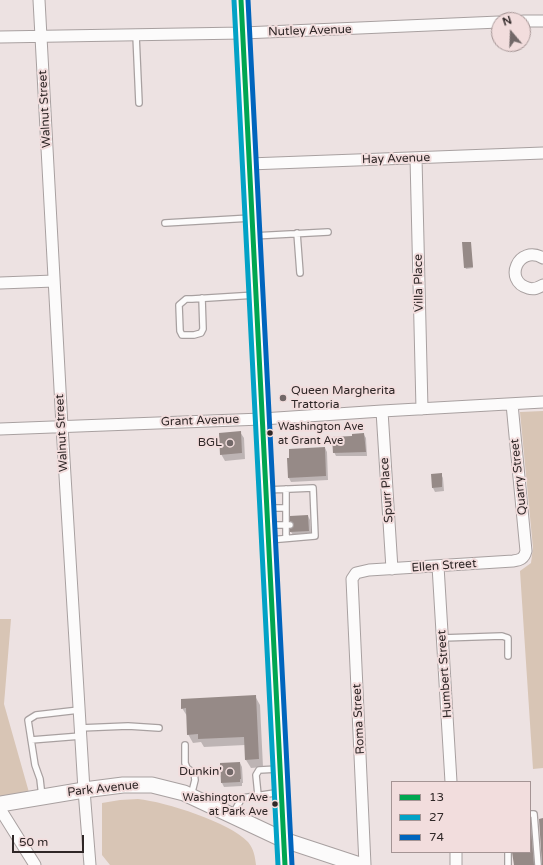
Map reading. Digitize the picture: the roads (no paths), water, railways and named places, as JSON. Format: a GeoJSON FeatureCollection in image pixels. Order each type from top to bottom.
{"type":"FeatureCollection","features":[{"type":"Feature","properties":{"kind":"main road"},"geometry":{"type":"LineString","coordinates":[[241,0],[285,865]]}},
{"type":"Feature","properties":{"kind":"main road","name":"Park Avenue"},"geometry":{"type":"LineString","coordinates":[[0,804],[123,785],[152,785],[184,793],[284,840],[337,862],[360,865]]}},
{"type":"Feature","properties":{"kind":"street","name":"Walnut Street"},"geometry":{"type":"LineString","coordinates":[[39,0],[80,732],[90,865]]}},
{"type":"Feature","properties":{"kind":"street"},"geometry":{"type":"LineString","coordinates":[[531,22],[543,21]]}},
{"type":"Feature","properties":{"kind":"street","name":"Nutley Avenue"},"geometry":{"type":"LineString","coordinates":[[0,37],[243,33],[491,22]]}},
{"type":"Feature","properties":{"kind":"street","name":"Hay Avenue"},"geometry":{"type":"LineString","coordinates":[[249,164],[543,153]]}},
{"type":"Feature","properties":{"kind":"street","name":"Villa Place"},"geometry":{"type":"LineString","coordinates":[[416,158],[422,408]]}},
{"type":"Feature","properties":{"kind":"street"},"geometry":{"type":"LineString","coordinates":[[543,258],[536,254],[523,257],[516,266],[515,274],[524,287],[536,289],[543,285]]}},
{"type":"Feature","properties":{"kind":"street"},"geometry":{"type":"LineString","coordinates":[[0,283],[54,281]]}},
{"type":"Feature","properties":{"kind":"street","name":"Grant Avenue"},"geometry":{"type":"LineString","coordinates":[[0,429],[262,419],[422,408],[543,402]]}},
{"type":"Feature","properties":{"kind":"street","name":"Quarry Street"},"geometry":{"type":"LineString","coordinates":[[512,404],[526,551]]}},
{"type":"Feature","properties":{"kind":"street","name":"Spurr Place"},"geometry":{"type":"LineString","coordinates":[[382,411],[392,569]]}},
{"type":"Feature","properties":{"kind":"street","name":"Ellen Street"},"geometry":{"type":"LineString","coordinates":[[356,573],[369,570],[512,562],[520,560],[525,556],[526,551]]}},
{"type":"Feature","properties":{"kind":"street","name":"Humbert Street"},"geometry":{"type":"LineString","coordinates":[[438,566],[451,781]]}},
{"type":"Feature","properties":{"kind":"street","name":"Roma Street"},"geometry":{"type":"LineString","coordinates":[[356,573],[352,578],[365,865]]}},
{"type":"Feature","properties":{"kind":"street"},"geometry":{"type":"LineString","coordinates":[[0,809],[35,865]]}},
{"type":"Feature","properties":{"kind":"street"},"geometry":{"type":"LineString","coordinates":[[456,853],[456,865]]}},
{"type":"Feature","properties":{"kind":"lane"},"geometry":{"type":"LineString","coordinates":[[136,35],[139,103]]}},
{"type":"Feature","properties":{"kind":"lane"},"geometry":{"type":"LineString","coordinates":[[166,223],[252,218]]}},
{"type":"Feature","properties":{"kind":"lane"},"geometry":{"type":"LineString","coordinates":[[253,236],[328,232]]}},
{"type":"Feature","properties":{"kind":"lane"},"geometry":{"type":"LineString","coordinates":[[297,234],[300,273]]}},
{"type":"Feature","properties":{"kind":"lane"},"geometry":{"type":"LineString","coordinates":[[202,298],[203,329],[200,334],[182,335],[180,331],[179,305],[186,299],[202,298],[256,295]]}},
{"type":"Feature","properties":{"kind":"lane"},"geometry":{"type":"LineString","coordinates":[[266,490],[312,488],[311,523],[315,536],[286,538],[268,532]]}},
{"type":"Feature","properties":{"kind":"lane"},"geometry":{"type":"LineString","coordinates":[[286,489],[288,525],[286,538]]}},
{"type":"Feature","properties":{"kind":"lane"},"geometry":{"type":"LineString","coordinates":[[267,508],[286,508]]}},
{"type":"Feature","properties":{"kind":"lane"},"geometry":{"type":"LineString","coordinates":[[268,532],[288,525]]}},
{"type":"Feature","properties":{"kind":"lane"},"geometry":{"type":"LineString","coordinates":[[442,638],[502,636],[508,638],[508,656]]}},
{"type":"Feature","properties":{"kind":"lane"},"geometry":{"type":"LineString","coordinates":[[42,797],[40,779],[35,765],[28,720],[32,717],[79,710]]}},
{"type":"Feature","properties":{"kind":"lane"},"geometry":{"type":"LineString","coordinates":[[31,740],[128,726],[159,728]]}},
{"type":"Feature","properties":{"kind":"lane"},"geometry":{"type":"LineString","coordinates":[[185,745],[185,763],[187,768],[194,773],[195,780],[190,796]]}},
{"type":"Feature","properties":{"kind":"lane"},"geometry":{"type":"LineString","coordinates":[[258,795],[256,775],[259,770],[280,769]]}},
{"type":"Feature","properties":{"kind":"lane"},"geometry":{"type":"LineString","coordinates":[[232,815],[242,798],[282,792]]}},
{"type":"Feature","properties":{"kind":"lane"},"geometry":{"type":"LineString","coordinates":[[531,814],[534,814],[538,865]]}},
{"type":"Feature","properties":{"kind":"lane"},"geometry":{"type":"LineString","coordinates":[[508,853],[508,865]]}},
{"type":"Feature","properties":{"kind":"place","name":"Queen Margherita Trattoria"},"geometry":{"type":"Point","coordinates":[283,398]}},
{"type":"Feature","properties":{"kind":"place","name":"Washington Ave at Grant Ave"},"geometry":{"type":"Point","coordinates":[270,433]}},
{"type":"Feature","properties":{"kind":"place","name":"BGL"},"geometry":{"type":"Point","coordinates":[230,443]}},
{"type":"Feature","properties":{"kind":"place","name":"Dunkin'"},"geometry":{"type":"Point","coordinates":[230,772]}},
{"type":"Feature","properties":{"kind":"place","name":"Washington Ave at Park Ave"},"geometry":{"type":"Point","coordinates":[275,804]}}]}
